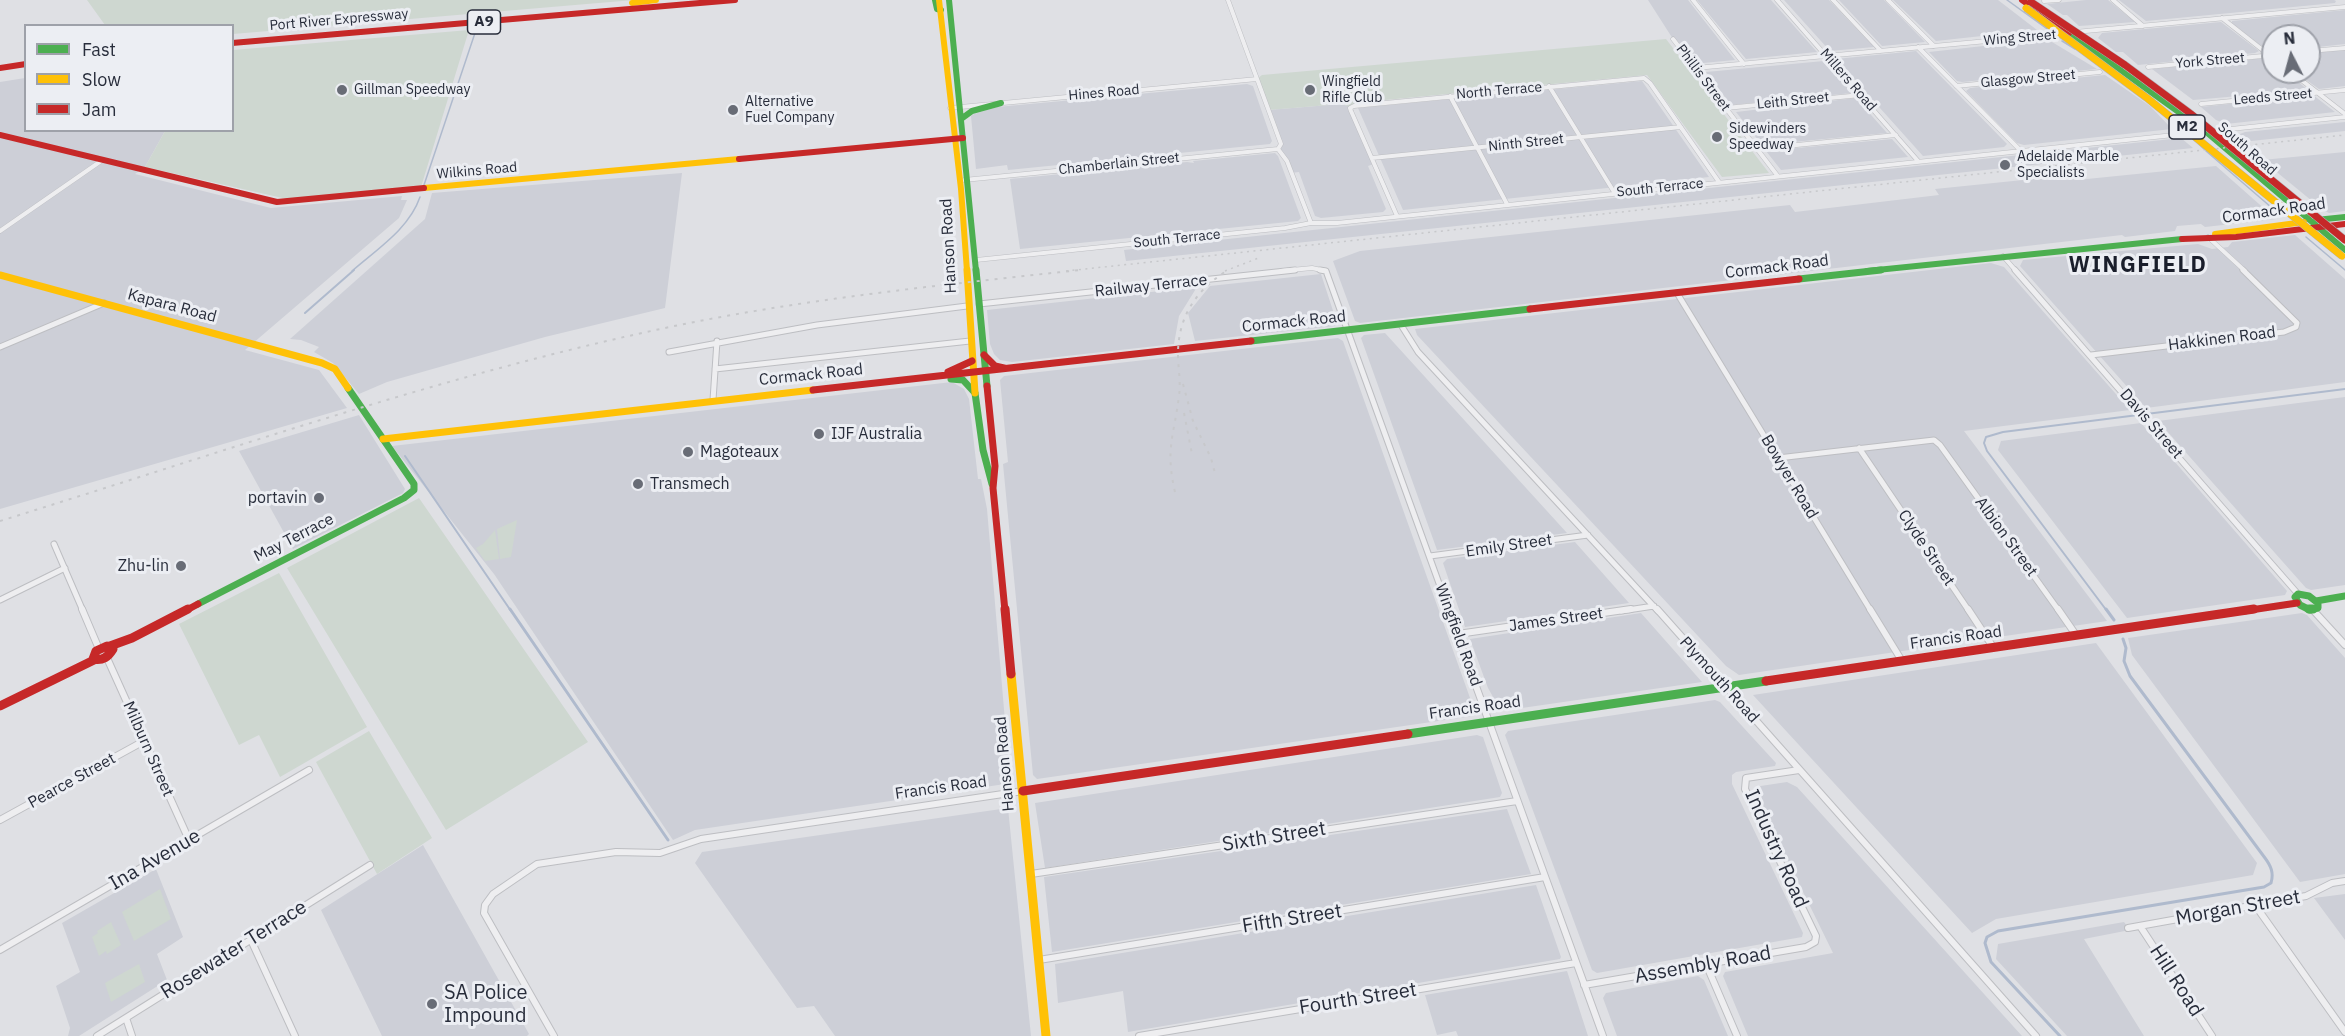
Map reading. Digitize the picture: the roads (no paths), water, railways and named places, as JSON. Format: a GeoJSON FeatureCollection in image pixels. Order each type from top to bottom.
{"type":"FeatureCollection","features":[{"type":"Feature","properties":{"kind":"main road"},"geometry":{"type":"LineString","coordinates":[[597,8],[656,0]]}},
{"type":"Feature","properties":{"kind":"main road","name":"Port River Expressway"},"geometry":{"type":"LineString","coordinates":[[234,38],[685,0]]}},
{"type":"Feature","properties":{"kind":"main road","name":"Port River Expressway"},"geometry":{"type":"LineString","coordinates":[[234,43],[735,0]]}},
{"type":"Feature","properties":{"kind":"main road","name":"Hanson Road"},"geometry":{"type":"LineString","coordinates":[[949,0],[958,139],[976,260],[995,466],[993,488]]}},
{"type":"Feature","properties":{"kind":"main road","name":"M2"},"geometry":{"type":"LineString","coordinates":[[2014,0],[2112,69],[2187,127],[2345,258]]}},
{"type":"Feature","properties":{"kind":"main road","name":"M2"},"geometry":{"type":"LineString","coordinates":[[2027,1],[2125,65],[2191,114],[2345,240]]}},
{"type":"Feature","properties":{"kind":"main road","name":"South Road"},"geometry":{"type":"LineString","coordinates":[[2027,1],[2205,131],[2345,250]]}},
{"type":"Feature","properties":{"kind":"main road","name":"Hanson Road"},"geometry":{"type":"LineString","coordinates":[[938,3],[955,107],[961,119],[958,139]]}},
{"type":"Feature","properties":{"kind":"main road"},"geometry":{"type":"LineString","coordinates":[[0,70],[24,66]]}},
{"type":"Feature","properties":{"kind":"main road"},"geometry":{"type":"LineString","coordinates":[[961,119],[972,111],[1001,103]]}},
{"type":"Feature","properties":{"kind":"main road","name":"Wilkins Road"},"geometry":{"type":"LineString","coordinates":[[0,135],[267,201],[290,202],[958,139]]}},
{"type":"Feature","properties":{"kind":"main road","name":"Hanson Road"},"geometry":{"type":"LineString","coordinates":[[964,180],[967,306],[973,373],[983,450],[993,488],[1046,1036]]}},
{"type":"Feature","properties":{"kind":"main road"},"geometry":{"type":"LineString","coordinates":[[2275,225],[2292,218],[2296,210]]}},
{"type":"Feature","properties":{"kind":"main road","name":"Cormack Road"},"geometry":{"type":"LineString","coordinates":[[383,439],[2003,256],[2208,237],[2235,237],[2345,217]]}},
{"type":"Feature","properties":{"kind":"main road","name":"Cormack Road"},"geometry":{"type":"LineString","coordinates":[[2208,237],[2228,231],[2275,225],[2345,225]]}},
{"type":"Feature","properties":{"kind":"main road"},"geometry":{"type":"LineString","coordinates":[[2334,241],[2338,231],[2345,225]]}},
{"type":"Feature","properties":{"kind":"main road"},"geometry":{"type":"LineString","coordinates":[[966,252],[976,260]]}},
{"type":"Feature","properties":{"kind":"main road","name":"Kapara Road"},"geometry":{"type":"LineString","coordinates":[[0,275],[322,363],[335,369],[383,439]]}},
{"type":"Feature","properties":{"kind":"main road"},"geometry":{"type":"LineString","coordinates":[[984,355],[995,366],[1011,369]]}},
{"type":"Feature","properties":{"kind":"main road"},"geometry":{"type":"LineString","coordinates":[[938,376],[972,361]]}},
{"type":"Feature","properties":{"kind":"main road"},"geometry":{"type":"LineString","coordinates":[[987,386],[990,376],[1011,369]]}},
{"type":"Feature","properties":{"kind":"main road"},"geometry":{"type":"LineString","coordinates":[[938,376],[963,380],[976,394]]}},
{"type":"Feature","properties":{"kind":"main road","name":"May Terrace"},"geometry":{"type":"LineString","coordinates":[[110,652],[132,638],[410,494],[414,490],[414,484],[383,439]]}},
{"type":"Feature","properties":{"kind":"main road"},"geometry":{"type":"LineString","coordinates":[[2298,598],[2303,607],[2345,596]]}},
{"type":"Feature","properties":{"kind":"main road","name":"Francis Road"},"geometry":{"type":"LineString","coordinates":[[1023,791],[2076,635],[2298,598]]}},
{"type":"Feature","properties":{"kind":"main road"},"geometry":{"type":"LineString","coordinates":[[0,706],[73,669],[95,655],[110,652]]}},
{"type":"Feature","properties":{"kind":"street"},"geometry":{"type":"LineString","coordinates":[[1228,0],[1281,144],[1278,149],[1287,160],[1311,223]]}},
{"type":"Feature","properties":{"kind":"street"},"geometry":{"type":"LineString","coordinates":[[1693,0],[1744,64]]}},
{"type":"Feature","properties":{"kind":"street","name":"Millers Road"},"geometry":{"type":"LineString","coordinates":[[1777,0],[1918,161]]}},
{"type":"Feature","properties":{"kind":"street"},"geometry":{"type":"LineString","coordinates":[[1833,0],[1881,51]]}},
{"type":"Feature","properties":{"kind":"street"},"geometry":{"type":"LineString","coordinates":[[1888,0],[1934,46]]}},
{"type":"Feature","properties":{"kind":"street"},"geometry":{"type":"LineString","coordinates":[[2044,1],[2059,0]]}},
{"type":"Feature","properties":{"kind":"street"},"geometry":{"type":"LineString","coordinates":[[2113,0],[2143,26]]}},
{"type":"Feature","properties":{"kind":"street"},"geometry":{"type":"LineString","coordinates":[[2340,0],[2345,5]]}},
{"type":"Feature","properties":{"kind":"street","name":"Wing Street"},"geometry":{"type":"LineString","coordinates":[[1696,68],[2345,5]]}},
{"type":"Feature","properties":{"kind":"street"},"geometry":{"type":"LineString","coordinates":[[2222,18],[2261,48]]}},
{"type":"Feature","properties":{"kind":"street","name":"Phillis Street"},"geometry":{"type":"LineString","coordinates":[[1673,39],[1777,175]]}},
{"type":"Feature","properties":{"kind":"street"},"geometry":{"type":"LineString","coordinates":[[1918,47],[2020,150]]}},
{"type":"Feature","properties":{"kind":"street"},"geometry":{"type":"LineString","coordinates":[[2321,50],[2345,48]]}},
{"type":"Feature","properties":{"kind":"street","name":"York Street"},"geometry":{"type":"LineString","coordinates":[[2148,67],[2261,57]]}},
{"type":"Feature","properties":{"kind":"street","name":"Glasgow Street"},"geometry":{"type":"LineString","coordinates":[[1956,86],[2100,72]]}},
{"type":"Feature","properties":{"kind":"street","name":"North Terrace"},"geometry":{"type":"LineString","coordinates":[[1372,158],[1351,107],[1641,78],[1650,83],[1681,127]]}},
{"type":"Feature","properties":{"kind":"street","name":"Hines Road"},"geometry":{"type":"LineString","coordinates":[[955,107],[1257,79]]}},
{"type":"Feature","properties":{"kind":"street"},"geometry":{"type":"LineString","coordinates":[[2306,84],[2345,116]]}},
{"type":"Feature","properties":{"kind":"street"},"geometry":{"type":"LineString","coordinates":[[1549,86],[1614,192]]}},
{"type":"Feature","properties":{"kind":"street","name":"Leeds Street"},"geometry":{"type":"LineString","coordinates":[[2201,104],[2345,90]]}},
{"type":"Feature","properties":{"kind":"street","name":"Leith Street"},"geometry":{"type":"LineString","coordinates":[[1726,108],[1861,95]]}},
{"type":"Feature","properties":{"kind":"street"},"geometry":{"type":"LineString","coordinates":[[1450,96],[1507,204]]}},
{"type":"Feature","properties":{"kind":"street","name":"South Terrace"},"geometry":{"type":"LineString","coordinates":[[976,260],[2345,116]]}},
{"type":"Feature","properties":{"kind":"street"},"geometry":{"type":"LineString","coordinates":[[1681,127],[1719,182]]}},
{"type":"Feature","properties":{"kind":"street","name":"Ninth Street"},"geometry":{"type":"LineString","coordinates":[[1372,158],[1681,127]]}},
{"type":"Feature","properties":{"kind":"street"},"geometry":{"type":"LineString","coordinates":[[1757,149],[1896,135]]}},
{"type":"Feature","properties":{"kind":"street","name":"Chamberlain Street"},"geometry":{"type":"LineString","coordinates":[[964,180],[1278,149]]}},
{"type":"Feature","properties":{"kind":"street"},"geometry":{"type":"LineString","coordinates":[[1372,158],[1397,216]]}},
{"type":"Feature","properties":{"kind":"street"},"geometry":{"type":"LineString","coordinates":[[0,231],[101,160]]}},
{"type":"Feature","properties":{"kind":"street","name":"Hakkinen Road"},"geometry":{"type":"LineString","coordinates":[[2091,355],[2284,332],[2296,327],[2297,323],[2289,313],[2208,237]]}},
{"type":"Feature","properties":{"kind":"street","name":"Davis Street"},"geometry":{"type":"LineString","coordinates":[[2003,256],[2151,424],[2298,598]]}},
{"type":"Feature","properties":{"kind":"street","name":"Railway Terrace"},"geometry":{"type":"LineString","coordinates":[[979,304],[1312,268],[1323,269]]}},
{"type":"Feature","properties":{"kind":"street","name":"Wingfield Road"},"geometry":{"type":"LineString","coordinates":[[1323,269],[1328,274],[1603,1036]]}},
{"type":"Feature","properties":{"kind":"street","name":"Bowyer Road"},"geometry":{"type":"LineString","coordinates":[[1677,293],[1902,661]]}},
{"type":"Feature","properties":{"kind":"street"},"geometry":{"type":"LineString","coordinates":[[0,347],[104,303]]}},
{"type":"Feature","properties":{"kind":"street"},"geometry":{"type":"LineString","coordinates":[[669,352],[717,341],[837,320],[967,306]]}},
{"type":"Feature","properties":{"kind":"street","name":"Plymouth Road"},"geometry":{"type":"LineString","coordinates":[[1401,325],[1418,352],[1654,606],[2036,1036]]}},
{"type":"Feature","properties":{"kind":"street"},"geometry":{"type":"LineString","coordinates":[[713,400],[717,341]]}},
{"type":"Feature","properties":{"kind":"street"},"geometry":{"type":"LineString","coordinates":[[715,369],[970,341]]}},
{"type":"Feature","properties":{"kind":"street","name":"Albion Street"},"geometry":{"type":"LineString","coordinates":[[1859,448],[1934,440],[1940,445],[2076,635]]}},
{"type":"Feature","properties":{"kind":"street"},"geometry":{"type":"LineString","coordinates":[[1778,459],[1859,448]]}},
{"type":"Feature","properties":{"kind":"street","name":"Clyde Street"},"geometry":{"type":"LineString","coordinates":[[1859,448],[1993,647]]}},
{"type":"Feature","properties":{"kind":"street","name":"Emily Street"},"geometry":{"type":"LineString","coordinates":[[1430,556],[1588,535]]}},
{"type":"Feature","properties":{"kind":"street"},"geometry":{"type":"LineString","coordinates":[[54,544],[65,568],[95,655]]}},
{"type":"Feature","properties":{"kind":"street"},"geometry":{"type":"LineString","coordinates":[[0,600],[65,568]]}},
{"type":"Feature","properties":{"kind":"street"},"geometry":{"type":"LineString","coordinates":[[2315,605],[2345,645]]}},
{"type":"Feature","properties":{"kind":"street","name":"James Street"},"geometry":{"type":"LineString","coordinates":[[1458,634],[1654,606]]}},
{"type":"Feature","properties":{"kind":"street","name":"Milburn Street"},"geometry":{"type":"LineString","coordinates":[[110,652],[144,741],[189,840]]}},
{"type":"Feature","properties":{"kind":"street","name":"Pearce Street"},"geometry":{"type":"LineString","coordinates":[[0,820],[144,741]]}},
{"type":"Feature","properties":{"kind":"street","name":"Ina Avenue"},"geometry":{"type":"LineString","coordinates":[[0,950],[309,770]]}},
{"type":"Feature","properties":{"kind":"street","name":"Industry Road"},"geometry":{"type":"LineString","coordinates":[[1799,770],[1746,778],[1745,789],[1816,936]]}},
{"type":"Feature","properties":{"kind":"street","name":"Francis Road"},"geometry":{"type":"LineString","coordinates":[[554,1036],[484,913],[488,899],[537,864],[615,852],[660,853],[701,839],[1023,791]]}},
{"type":"Feature","properties":{"kind":"street","name":"Sixth Street"},"geometry":{"type":"LineString","coordinates":[[1031,874],[1517,801]]}},
{"type":"Feature","properties":{"kind":"street","name":"Rosewater Terrace"},"geometry":{"type":"LineString","coordinates":[[97,1036],[370,865]]}},
{"type":"Feature","properties":{"kind":"street","name":"Fifth Street"},"geometry":{"type":"LineString","coordinates":[[1039,960],[1545,878]]}},
{"type":"Feature","properties":{"kind":"street","name":"Morgan Street"},"geometry":{"type":"LineString","coordinates":[[2128,928],[2306,896],[2332,883],[2345,881]]}},
{"type":"Feature","properties":{"kind":"street"},"geometry":{"type":"LineString","coordinates":[[2255,905],[2345,1032]]}},
{"type":"Feature","properties":{"kind":"street","name":"Hill Road"},"geometry":{"type":"LineString","coordinates":[[2140,926],[2212,1036]]}},
{"type":"Feature","properties":{"kind":"street","name":"Assembly Road"},"geometry":{"type":"LineString","coordinates":[[1584,985],[1806,947],[1815,942],[1816,936]]}},
{"type":"Feature","properties":{"kind":"street"},"geometry":{"type":"LineString","coordinates":[[251,940],[295,1036]]}},
{"type":"Feature","properties":{"kind":"street","name":"Fourth Street"},"geometry":{"type":"LineString","coordinates":[[1139,1036],[1576,963]]}},
{"type":"Feature","properties":{"kind":"street"},"geometry":{"type":"LineString","coordinates":[[1706,964],[1737,1036]]}},
{"type":"Feature","properties":{"kind":"street"},"geometry":{"type":"LineString","coordinates":[[126,1018],[132,1036]]}},
{"type":"Feature","properties":{"kind":"waterway"},"geometry":{"type":"LineString","coordinates":[[2007,0],[2050,31]]}},
{"type":"Feature","properties":{"kind":"waterway"},"geometry":{"type":"LineString","coordinates":[[424,185],[477,27]]}},
{"type":"Feature","properties":{"kind":"waterway"},"geometry":{"type":"LineString","coordinates":[[2062,41],[2075,49]]}},
{"type":"Feature","properties":{"kind":"waterway"},"geometry":{"type":"LineString","coordinates":[[2193,139],[2204,149]]}},
{"type":"Feature","properties":{"kind":"waterway"},"geometry":{"type":"LineString","coordinates":[[2206,151],[2279,214]]}},
{"type":"Feature","properties":{"kind":"waterway"},"geometry":{"type":"LineString","coordinates":[[352,271],[400,229],[420,197]]}},
{"type":"Feature","properties":{"kind":"waterway"},"geometry":{"type":"LineString","coordinates":[[2306,237],[2345,270]]}},
{"type":"Feature","properties":{"kind":"waterway"},"geometry":{"type":"LineString","coordinates":[[305,313],[354,270]]}},
{"type":"Feature","properties":{"kind":"waterway"},"geometry":{"type":"LineString","coordinates":[[2107,611],[1987,451],[1984,443],[1986,437],[2003,432],[2345,389]]}},
{"type":"Feature","properties":{"kind":"waterway"},"geometry":{"type":"LineString","coordinates":[[405,456],[511,611]]}},
{"type":"Feature","properties":{"kind":"waterway"},"geometry":{"type":"LineString","coordinates":[[510,609],[668,840]]}},
{"type":"Feature","properties":{"kind":"waterway"},"geometry":{"type":"LineString","coordinates":[[2106,609],[2114,620]]}},
{"type":"Feature","properties":{"kind":"waterway"},"geometry":{"type":"LineString","coordinates":[[2060,1036],[1991,962],[1985,943],[1987,937],[1998,931],[2264,887],[2271,883],[2272,879],[2267,861],[2130,676],[2124,661],[2126,648],[2123,639]]}},
{"type":"Feature","properties":{"kind":"railway"},"geometry":{"type":"LineString","coordinates":[[1066,271],[2345,135]]}},
{"type":"Feature","properties":{"kind":"railway"},"geometry":{"type":"LineString","coordinates":[[1225,271],[1261,257]]}},
{"type":"Feature","properties":{"kind":"railway"},"geometry":{"type":"LineString","coordinates":[[0,521],[413,392],[581,347],[665,328],[768,309],[872,294],[1080,270]]}},
{"type":"Feature","properties":{"kind":"railway"},"geometry":{"type":"LineString","coordinates":[[1175,492],[1171,443],[1180,390],[1178,354],[1181,328],[1191,305],[1199,295],[1228,270]]}},
{"type":"Feature","properties":{"kind":"railway"},"geometry":{"type":"LineString","coordinates":[[1183,384],[1193,421],[1211,458],[1216,477]]}},
{"type":"Feature","properties":{"kind":"railway"},"geometry":{"type":"LineString","coordinates":[[1184,413],[1192,454]]}},
{"type":"Feature","properties":{"kind":"place","name":"Gillman Speedway"},"geometry":{"type":"Point","coordinates":[342,90]}},
{"type":"Feature","properties":{"kind":"place","name":"Wingfield Rifle Club"},"geometry":{"type":"Point","coordinates":[1310,90]}},
{"type":"Feature","properties":{"kind":"place","name":"Alternative Fuel Company"},"geometry":{"type":"Point","coordinates":[733,110]}},
{"type":"Feature","properties":{"kind":"place","name":"Sidewinders Speedway"},"geometry":{"type":"Point","coordinates":[1717,137]}},
{"type":"Feature","properties":{"kind":"place","name":"Adelaide Marble Specialists"},"geometry":{"type":"Point","coordinates":[2005,165]}},
{"type":"Feature","properties":{"kind":"place","name":"IJF Australia"},"geometry":{"type":"Point","coordinates":[819,434]}},
{"type":"Feature","properties":{"kind":"place","name":"Magoteaux"},"geometry":{"type":"Point","coordinates":[688,452]}},
{"type":"Feature","properties":{"kind":"place","name":"Transmech"},"geometry":{"type":"Point","coordinates":[638,484]}},
{"type":"Feature","properties":{"kind":"place","name":"portavin"},"geometry":{"type":"Point","coordinates":[319,498]}},
{"type":"Feature","properties":{"kind":"place","name":"Zhu-lin"},"geometry":{"type":"Point","coordinates":[181,566]}},
{"type":"Feature","properties":{"kind":"place","name":"SA Police Impound"},"geometry":{"type":"Point","coordinates":[432,1004]}},
{"type":"Feature","properties":{"kind":"district","name":"WINGFIELD"},"geometry":{"type":"Point","coordinates":[2138,266]}}]}
